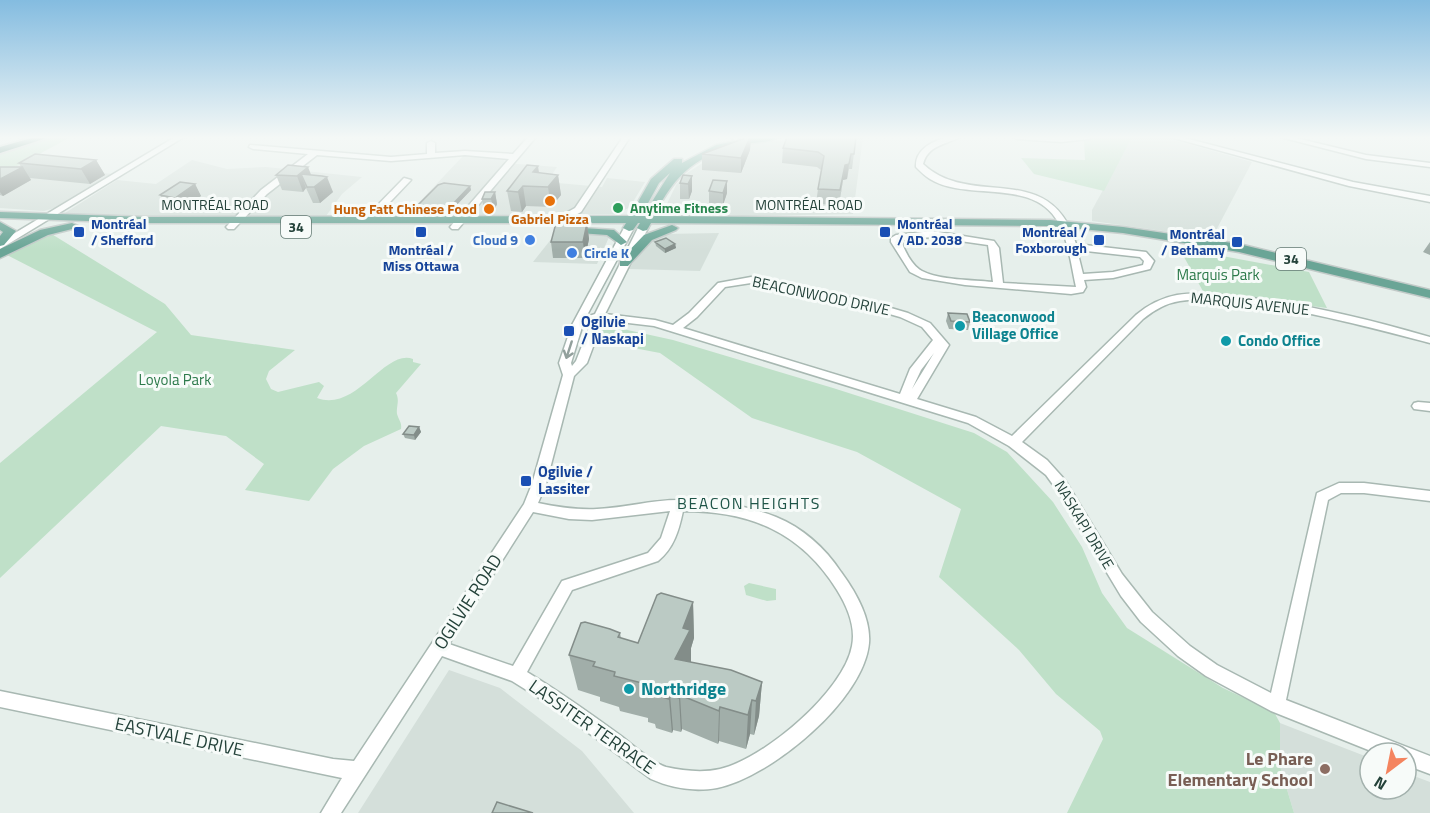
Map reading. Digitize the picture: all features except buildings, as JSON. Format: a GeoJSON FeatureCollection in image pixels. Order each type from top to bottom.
{"type":"FeatureCollection","features":[{"type":"Feature","properties":{"kind":"main road","name":"OGILVIE ROAD"},"geometry":{"type":"LineString","coordinates":[[631,224],[642,201],[659,175]]}},
{"type":"Feature","properties":{"kind":"main road","name":"OGILVIE ROAD"},"geometry":{"type":"LineString","coordinates":[[645,224],[675,175]]}},
{"type":"Feature","properties":{"kind":"main road"},"geometry":{"type":"LineString","coordinates":[[609,220],[633,211],[642,201]]}},
{"type":"Feature","properties":{"kind":"main road"},"geometry":{"type":"LineString","coordinates":[[657,202],[660,211],[670,217],[729,221]]}},
{"type":"Feature","properties":{"kind":"main road","name":"MONTRÉAL ROAD"},"geometry":{"type":"LineString","coordinates":[[0,215],[74,226],[368,220],[458,224]]}},
{"type":"Feature","properties":{"kind":"main road","name":"MONTRÉAL ROAD"},"geometry":{"type":"LineString","coordinates":[[558,224],[586,220],[609,220],[631,224]]}},
{"type":"Feature","properties":{"kind":"main road","name":"MONTRÉAL ROAD"},"geometry":{"type":"LineString","coordinates":[[0,224],[42,221],[458,224],[645,224],[729,221],[1064,228],[1160,235],[1239,248],[1430,294]]}},
{"type":"Feature","properties":{"kind":"main road","name":"MONTRÉAL ROAD"},"geometry":{"type":"LineString","coordinates":[[645,224],[672,228],[810,223]]}},
{"type":"Feature","properties":{"kind":"main road"},"geometry":{"type":"LineString","coordinates":[[0,224],[10,231],[0,248]]}},
{"type":"Feature","properties":{"kind":"main road"},"geometry":{"type":"LineString","coordinates":[[558,224],[610,232],[621,242]]}},
{"type":"Feature","properties":{"kind":"main road"},"geometry":{"type":"LineString","coordinates":[[0,248],[45,232],[74,226]]}},
{"type":"Feature","properties":{"kind":"main road"},"geometry":{"type":"LineString","coordinates":[[624,263],[635,254],[644,239],[672,228]]}},
{"type":"Feature","properties":{"kind":"main road","name":"MONTRÉAL ROAD"},"geometry":{"type":"LineString","coordinates":[[1064,228],[1228,252],[1331,273],[1430,300]]}},
{"type":"Feature","properties":{"kind":"street"},"geometry":{"type":"LineString","coordinates":[[0,248],[33,230],[42,221],[118,175]]}},
{"type":"Feature","properties":{"kind":"street"},"geometry":{"type":"LineString","coordinates":[[234,223],[264,192],[286,175]]}},
{"type":"Feature","properties":{"kind":"street"},"geometry":{"type":"LineString","coordinates":[[458,224],[500,175]]}},
{"type":"Feature","properties":{"kind":"street"},"geometry":{"type":"LineString","coordinates":[[558,224],[578,210],[601,175]]}},
{"type":"Feature","properties":{"kind":"street"},"geometry":{"type":"LineString","coordinates":[[930,175],[946,183],[1027,196],[1054,210],[1064,228],[1070,246],[1081,286],[1078,290],[1071,291],[998,284],[922,276],[912,268],[896,238],[932,234],[991,243],[994,248],[998,284]]}},
{"type":"Feature","properties":{"kind":"street"},"geometry":{"type":"LineString","coordinates":[[1314,175],[1430,199]]}},
{"type":"Feature","properties":{"kind":"street"},"geometry":{"type":"LineString","coordinates":[[368,220],[407,180]]}},
{"type":"Feature","properties":{"kind":"street"},"geometry":{"type":"LineString","coordinates":[[578,210],[586,220]]}},
{"type":"Feature","properties":{"kind":"street","name":"OGILVIE ROAD"},"geometry":{"type":"LineString","coordinates":[[569,375],[565,363],[577,325],[631,224]]}},
{"type":"Feature","properties":{"kind":"street","name":"OGILVIE ROAD"},"geometry":{"type":"LineString","coordinates":[[330,813],[530,506],[539,484],[569,375],[581,363],[599,316],[645,224]]}},
{"type":"Feature","properties":{"kind":"street"},"geometry":{"type":"LineString","coordinates":[[1070,246],[1143,254],[1149,261],[1147,267],[1139,269],[1104,276],[1078,277]]}},
{"type":"Feature","properties":{"kind":"street","name":"BEACONWOOD DRIVE"},"geometry":{"type":"LineString","coordinates":[[675,329],[693,315],[714,290],[722,285],[751,280],[886,309],[926,325],[942,339],[944,345],[914,396],[905,400]]}},
{"type":"Feature","properties":{"kind":"street","name":"MARQUIS AVENUE"},"geometry":{"type":"LineString","coordinates":[[1015,441],[1133,324],[1158,303],[1172,299],[1205,297],[1327,312],[1430,340]]}},
{"type":"Feature","properties":{"kind":"street"},"geometry":{"type":"LineString","coordinates":[[590,301],[599,316]]}},
{"type":"Feature","properties":{"kind":"street","name":"NASKAPI DRIVE"},"geometry":{"type":"LineString","coordinates":[[577,325],[599,316],[635,319],[675,329],[972,420],[1015,441],[1051,473],[1065,490],[1118,582],[1159,630],[1213,672],[1277,705],[1368,741]]}},
{"type":"Feature","properties":{"kind":"street"},"geometry":{"type":"LineString","coordinates":[[1277,705],[1322,497],[1339,488],[1364,488],[1430,496]]}},
{"type":"Feature","properties":{"kind":"street"},"geometry":{"type":"LineString","coordinates":[[517,675],[567,585],[653,557],[660,552],[669,537],[678,505]]}},
{"type":"Feature","properties":{"kind":"street","name":"LASSITER TERRACE"},"geometry":{"type":"LineString","coordinates":[[438,647],[517,675],[558,700],[648,768],[671,778],[696,780],[727,777],[763,760],[781,747],[826,705],[853,670],[861,642],[852,602],[831,568],[804,540],[773,521],[740,511],[707,506],[678,505],[595,515],[568,514],[530,506]]}},
{"type":"Feature","properties":{"kind":"street","name":"EASTVALE DRIVE"},"geometry":{"type":"LineString","coordinates":[[0,699],[321,766],[359,770]]}},
{"type":"Feature","properties":{"kind":"shaded area"},"geometry":{"type":"Polygon","coordinates":[[[0,175],[110,175],[58,207],[44,211],[0,208],[0,175]]]}},
{"type":"Feature","properties":{"kind":"shaded area"},"geometry":{"type":"Polygon","coordinates":[[[170,175],[342,175],[362,177],[342,194],[326,216],[66,216],[65,213],[117,180],[156,184],[170,175]]]}},
{"type":"Feature","properties":{"kind":"shaded area"},"geometry":{"type":"Polygon","coordinates":[[[445,175],[552,175],[547,182],[602,187],[607,178],[645,182],[630,207],[618,214],[406,216],[445,175]]]}},
{"type":"Feature","properties":{"kind":"shaded area"},"geometry":{"type":"Polygon","coordinates":[[[685,175],[858,175],[853,214],[742,216],[665,208],[676,185],[685,175]]]}},
{"type":"Feature","properties":{"kind":"shaded area"},"geometry":{"type":"Polygon","coordinates":[[[1111,175],[1245,175],[1212,238],[1092,221],[1092,210],[1111,175]]]}},
{"type":"Feature","properties":{"kind":"shaded area"},"geometry":{"type":"Polygon","coordinates":[[[556,233],[610,235],[597,264],[533,262],[556,233]]]}},
{"type":"Feature","properties":{"kind":"shaded area"},"geometry":{"type":"Polygon","coordinates":[[[719,233],[700,271],[629,269],[647,241],[664,234],[719,233]]]}},
{"type":"Feature","properties":{"kind":"shaded area"},"geometry":{"type":"Polygon","coordinates":[[[449,670],[500,688],[582,751],[634,813],[358,813],[449,670]]]}},
{"type":"Feature","properties":{"kind":"shaded area","name":"Le Phare Elementary School"},"geometry":{"type":"Polygon","coordinates":[[[1280,723],[1358,753],[1358,801],[1418,801],[1418,778],[1430,782],[1430,813],[1294,813],[1280,766],[1280,723]]]}},
{"type":"Feature","properties":{"kind":"green space"},"geometry":{"type":"Polygon","coordinates":[[[1038,175],[1112,175],[1104,191],[1038,175]]]}},
{"type":"Feature","properties":{"kind":"green space","name":"Loyola Park"},"geometry":{"type":"Polygon","coordinates":[[[50,233],[165,304],[191,335],[295,350],[269,371],[266,379],[271,389],[278,392],[319,382],[324,386],[317,398],[331,400],[345,397],[392,363],[402,358],[413,359],[413,362],[421,364],[396,393],[397,414],[401,429],[364,446],[333,469],[309,501],[245,490],[264,464],[226,436],[161,426],[0,578],[0,463],[157,332],[7,255],[50,233]]]}},
{"type":"Feature","properties":{"kind":"green space","name":"Marquis Park"},"geometry":{"type":"Polygon","coordinates":[[[1179,248],[1309,272],[1327,308],[1204,293],[1179,248]]]}},
{"type":"Feature","properties":{"kind":"green space"},"geometry":{"type":"Polygon","coordinates":[[[600,324],[673,340],[833,388],[974,433],[1007,452],[1053,502],[1082,547],[1102,593],[1127,628],[1223,688],[1274,712],[1280,723],[1280,766],[1294,813],[1067,813],[1103,739],[1100,731],[1056,694],[1019,650],[939,577],[961,509],[857,452],[752,418],[660,353],[597,341],[600,324]]]}},
{"type":"Feature","properties":{"kind":"green space"},"geometry":{"type":"Polygon","coordinates":[[[749,583],[776,589],[776,600],[767,601],[746,595],[744,586],[749,583]]]}},
{"type":"Feature","properties":{"kind":"place","name":"Gabriel Pizza"},"geometry":{"type":"Point","coordinates":[550,201]}},
{"type":"Feature","properties":{"kind":"place","name":"Anytime Fitness"},"geometry":{"type":"Point","coordinates":[618,208]}},
{"type":"Feature","properties":{"kind":"place","name":"Hung Fatt Chinese Food"},"geometry":{"type":"Point","coordinates":[489,209]}},
{"type":"Feature","properties":{"kind":"place","name":"Montréal / Shefford"},"geometry":{"type":"Point","coordinates":[79,232]}},
{"type":"Feature","properties":{"kind":"place","name":"Montréal / Miss Ottawa"},"geometry":{"type":"Point","coordinates":[421,232]}},
{"type":"Feature","properties":{"kind":"place","name":"Montréal / AD. 2038"},"geometry":{"type":"Point","coordinates":[885,232]}},
{"type":"Feature","properties":{"kind":"place","name":"Cloud 9"},"geometry":{"type":"Point","coordinates":[530,240]}},
{"type":"Feature","properties":{"kind":"place","name":"Montréal / Foxborough"},"geometry":{"type":"Point","coordinates":[1099,240]}},
{"type":"Feature","properties":{"kind":"place","name":"Montréal / Bethamy"},"geometry":{"type":"Point","coordinates":[1237,242]}},
{"type":"Feature","properties":{"kind":"place","name":"Circle K"},"geometry":{"type":"Point","coordinates":[572,253]}},
{"type":"Feature","properties":{"kind":"place","name":"Beaconwood Village Office"},"geometry":{"type":"Point","coordinates":[960,326]}},
{"type":"Feature","properties":{"kind":"place","name":"Ogilvie / Naskapi"},"geometry":{"type":"Point","coordinates":[569,331]}},
{"type":"Feature","properties":{"kind":"place","name":"Condo Office"},"geometry":{"type":"Point","coordinates":[1226,341]}},
{"type":"Feature","properties":{"kind":"place","name":"Ogilvie / Lassiter"},"geometry":{"type":"Point","coordinates":[526,481]}},
{"type":"Feature","properties":{"kind":"place","name":"Northridge"},"geometry":{"type":"Point","coordinates":[629,689]}},
{"type":"Feature","properties":{"kind":"place","name":"Le Phare Elementary School"},"geometry":{"type":"Point","coordinates":[1325,769]}},
{"type":"Feature","properties":{"kind":"district","name":"BEACON HEIGHTS"},"geometry":{"type":"Point","coordinates":[749,503]}}]}
